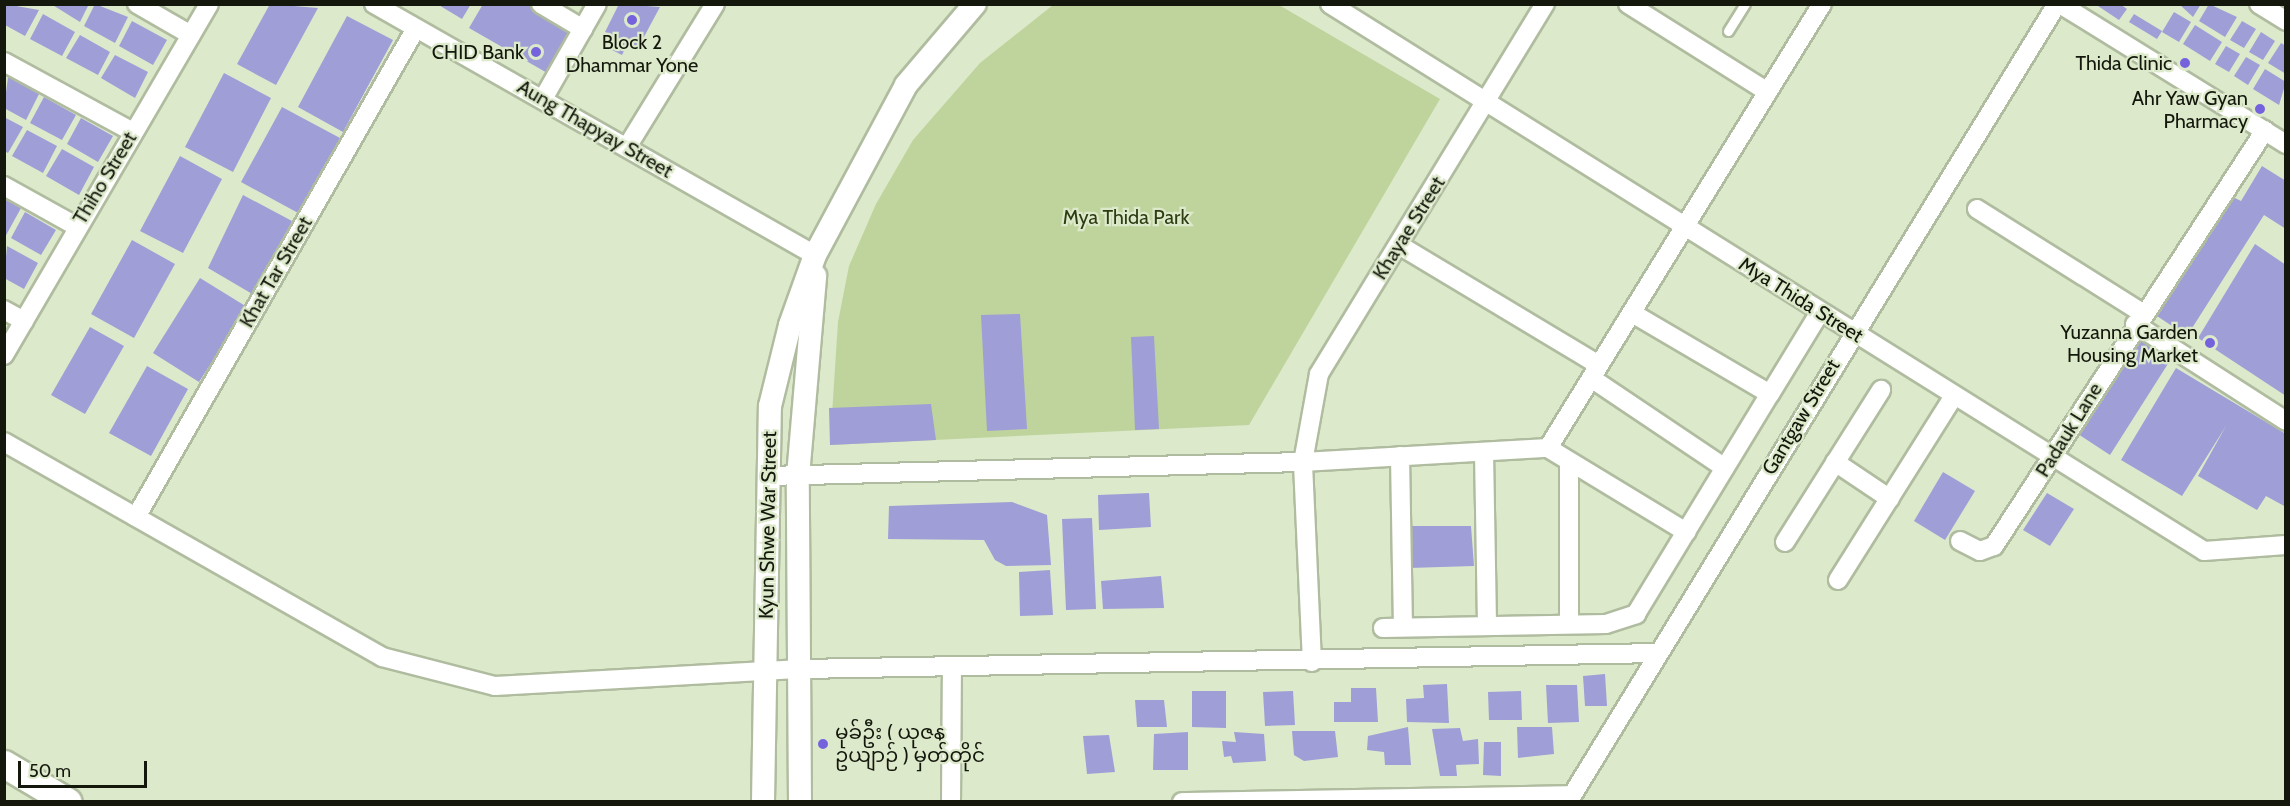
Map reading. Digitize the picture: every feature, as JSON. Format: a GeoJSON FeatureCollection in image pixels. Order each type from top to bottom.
{"type":"FeatureCollection","features":[{"type":"Feature","properties":{"kind":"main road"},"geometry":{"type":"LineString","coordinates":[[4,764],[69,801]]}},
{"type":"Feature","properties":{"kind":"street"},"geometry":{"type":"LineString","coordinates":[[137,4],[191,35]]}},
{"type":"Feature","properties":{"kind":"street","name":"Thiho Street"},"geometry":{"type":"LineString","coordinates":[[4,354],[76,226],[209,4]]}},
{"type":"Feature","properties":{"kind":"street","name":"Aung Thapyay Street"},"geometry":{"type":"LineString","coordinates":[[374,4],[815,255]]}},
{"type":"Feature","properties":{"kind":"street"},"geometry":{"type":"LineString","coordinates":[[541,4],[581,28]]}},
{"type":"Feature","properties":{"kind":"street"},"geometry":{"type":"LineString","coordinates":[[543,99],[581,28],[597,4]]}},
{"type":"Feature","properties":{"kind":"street","name":"Kyun Shwe War Street"},"geometry":{"type":"LineString","coordinates":[[763,801],[766,476],[770,406],[815,255],[906,85],[975,4]]}},
{"type":"Feature","properties":{"kind":"street","name":"Mya Thida Street"},"geometry":{"type":"LineString","coordinates":[[1330,4],[2204,551],[2286,545]]}},
{"type":"Feature","properties":{"kind":"street","name":"Khayae Street"},"geometry":{"type":"LineString","coordinates":[[1312,662],[1303,462],[1319,374],[1545,4]]}},
{"type":"Feature","properties":{"kind":"street"},"geometry":{"type":"LineString","coordinates":[[1628,4],[1768,92]]}},
{"type":"Feature","properties":{"kind":"street"},"geometry":{"type":"LineString","coordinates":[[1548,448],[1822,4]]}},
{"type":"Feature","properties":{"kind":"street"},"geometry":{"type":"LineString","coordinates":[[2058,4],[2286,144]]}},
{"type":"Feature","properties":{"kind":"street","name":"Gantgaw Street"},"geometry":{"type":"LineString","coordinates":[[1569,798],[1853,332],[2058,4]]}},
{"type":"Feature","properties":{"kind":"street"},"geometry":{"type":"LineString","coordinates":[[2259,4],[2286,21]]}},
{"type":"Feature","properties":{"kind":"street"},"geometry":{"type":"LineString","coordinates":[[627,147],[707,7]]}},
{"type":"Feature","properties":{"kind":"street","name":"Khat Tar Street"},"geometry":{"type":"LineString","coordinates":[[136,517],[416,28]]}},
{"type":"Feature","properties":{"kind":"street"},"geometry":{"type":"LineString","coordinates":[[4,63],[133,132]]}},
{"type":"Feature","properties":{"kind":"street","name":"Padauk Lane"},"geometry":{"type":"LineString","coordinates":[[1960,541],[1980,551],[1994,546],[2140,319],[2265,131]]}},
{"type":"Feature","properties":{"kind":"street"},"geometry":{"type":"LineString","coordinates":[[4,186],[76,226]]}},
{"type":"Feature","properties":{"kind":"street"},"geometry":{"type":"LineString","coordinates":[[1977,209],[2286,421]]}},
{"type":"Feature","properties":{"kind":"street"},"geometry":{"type":"LineString","coordinates":[[1399,245],[1595,372],[1725,468]]}},
{"type":"Feature","properties":{"kind":"street","name":"Kyun Shwe War Street"},"geometry":{"type":"LineString","coordinates":[[800,801],[802,669],[798,476],[815,255]]}},
{"type":"Feature","properties":{"kind":"street"},"geometry":{"type":"LineString","coordinates":[[4,310],[24,321]]}},
{"type":"Feature","properties":{"kind":"street"},"geometry":{"type":"LineString","coordinates":[[1383,628],[1606,624],[1636,614],[1820,312]]}},
{"type":"Feature","properties":{"kind":"street"},"geometry":{"type":"LineString","coordinates":[[1632,313],[1770,394]]}},
{"type":"Feature","properties":{"kind":"street"},"geometry":{"type":"LineString","coordinates":[[1785,542],[1881,390]]}},
{"type":"Feature","properties":{"kind":"street"},"geometry":{"type":"LineString","coordinates":[[1838,580],[1954,396]]}},
{"type":"Feature","properties":{"kind":"street"},"geometry":{"type":"LineString","coordinates":[[4,442],[382,657],[438,675],[495,686],[802,669],[1312,662],[1658,653]]}},
{"type":"Feature","properties":{"kind":"street"},"geometry":{"type":"LineString","coordinates":[[766,476],[1303,462],[1548,448],[1569,463],[1686,532]]}},
{"type":"Feature","properties":{"kind":"street"},"geometry":{"type":"LineString","coordinates":[[1484,452],[1487,625]]}},
{"type":"Feature","properties":{"kind":"street"},"geometry":{"type":"LineString","coordinates":[[1400,456],[1403,627]]}},
{"type":"Feature","properties":{"kind":"street"},"geometry":{"type":"LineString","coordinates":[[1835,462],[1890,499]]}},
{"type":"Feature","properties":{"kind":"street"},"geometry":{"type":"LineString","coordinates":[[1569,463],[1569,624]]}},
{"type":"Feature","properties":{"kind":"street"},"geometry":{"type":"LineString","coordinates":[[951,666],[951,801]]}},
{"type":"Feature","properties":{"kind":"street"},"geometry":{"type":"LineString","coordinates":[[1182,801],[1569,798]]}},
{"type":"Feature","properties":{"kind":"lane"},"geometry":{"type":"LineString","coordinates":[[1728,31],[1746,4]]}},
{"type":"Feature","properties":{"kind":"green space","name":"Mya Thida Park"},"geometry":{"type":"Polygon","coordinates":[[[1053,5],[1279,5],[1440,99],[1249,425],[830,445],[838,322],[849,266],[876,204],[913,140],[980,63],[1053,5]]]}},
{"type":"Feature","properties":{"kind":"building"},"geometry":{"type":"Polygon","coordinates":[[[5,4],[39,10],[25,36],[5,25],[5,4]]]}},
{"type":"Feature","properties":{"kind":"building"},"geometry":{"type":"Polygon","coordinates":[[[51,4],[89,4],[80,22],[51,4]]]}},
{"type":"Feature","properties":{"kind":"building"},"geometry":{"type":"Polygon","coordinates":[[[95,4],[128,17],[115,43],[84,26],[95,4]]]}},
{"type":"Feature","properties":{"kind":"building"},"geometry":{"type":"Polygon","coordinates":[[[270,4],[318,8],[276,85],[237,64],[270,4]]]}},
{"type":"Feature","properties":{"kind":"building"},"geometry":{"type":"Polygon","coordinates":[[[437,4],[471,4],[462,19],[437,4]]]}},
{"type":"Feature","properties":{"kind":"building","name":"CHID Bank"},"geometry":{"type":"Polygon","coordinates":[[[483,4],[532,4],[575,30],[549,74],[469,28],[483,4]]]}},
{"type":"Feature","properties":{"kind":"building","name":"Block 2 Dhammar Yone"},"geometry":{"type":"Polygon","coordinates":[[[619,4],[660,7],[638,48],[628,43],[622,55],[608,48],[613,36],[605,32],[619,4]]]}},
{"type":"Feature","properties":{"kind":"building"},"geometry":{"type":"Polygon","coordinates":[[[2095,4],[2120,4],[2127,9],[2119,20],[2095,4]]]}},
{"type":"Feature","properties":{"kind":"building"},"geometry":{"type":"Polygon","coordinates":[[[2179,4],[2201,4],[2193,17],[2179,4]]]}},
{"type":"Feature","properties":{"kind":"building"},"geometry":{"type":"Polygon","coordinates":[[[2209,4],[2237,17],[2225,37],[2199,21],[2209,4]]]}},
{"type":"Feature","properties":{"kind":"building"},"geometry":{"type":"Polygon","coordinates":[[[2174,12],[2191,22],[2179,42],[2162,32],[2174,12]]]}},
{"type":"Feature","properties":{"kind":"building"},"geometry":{"type":"Polygon","coordinates":[[[43,14],[75,32],[62,56],[30,39],[43,14]]]}},
{"type":"Feature","properties":{"kind":"building"},"geometry":{"type":"Polygon","coordinates":[[[2134,14],[2162,31],[2157,39],[2129,22],[2134,14]]]}},
{"type":"Feature","properties":{"kind":"building"},"geometry":{"type":"Polygon","coordinates":[[[347,16],[393,40],[343,132],[298,107],[347,16]]]}},
{"type":"Feature","properties":{"kind":"building"},"geometry":{"type":"Polygon","coordinates":[[[132,21],[167,40],[153,65],[119,46],[132,21]]]}},
{"type":"Feature","properties":{"kind":"building"},"geometry":{"type":"Polygon","coordinates":[[[2242,21],[2256,29],[2244,48],[2230,40],[2242,21]]]}},
{"type":"Feature","properties":{"kind":"building"},"geometry":{"type":"Polygon","coordinates":[[[2195,25],[2222,42],[2210,61],[2183,44],[2195,25]]]}},
{"type":"Feature","properties":{"kind":"building"},"geometry":{"type":"Polygon","coordinates":[[[2261,32],[2275,41],[2263,60],[2249,52],[2261,32]]]}},
{"type":"Feature","properties":{"kind":"building"},"geometry":{"type":"Polygon","coordinates":[[[80,35],[110,52],[98,75],[66,58],[80,35]]]}},
{"type":"Feature","properties":{"kind":"building"},"geometry":{"type":"Polygon","coordinates":[[[2281,43],[2286,46],[2286,74],[2268,63],[2281,43]]]}},
{"type":"Feature","properties":{"kind":"building"},"geometry":{"type":"Polygon","coordinates":[[[2226,46],[2240,54],[2229,72],[2215,64],[2226,46]]]}},
{"type":"Feature","properties":{"kind":"building"},"geometry":{"type":"Polygon","coordinates":[[[115,55],[148,72],[135,98],[101,78],[115,55]]]}},
{"type":"Feature","properties":{"kind":"building"},"geometry":{"type":"Polygon","coordinates":[[[2246,57],[2260,65],[2248,85],[2234,76],[2246,57]]]}},
{"type":"Feature","properties":{"kind":"building"},"geometry":{"type":"Polygon","coordinates":[[[2265,69],[2286,82],[2279,105],[2253,89],[2265,69]]]}},
{"type":"Feature","properties":{"kind":"building"},"geometry":{"type":"Polygon","coordinates":[[[224,73],[271,98],[233,172],[185,147],[224,73]]]}},
{"type":"Feature","properties":{"kind":"building"},"geometry":{"type":"Polygon","coordinates":[[[8,77],[39,94],[26,120],[4,108],[8,77]]]}},
{"type":"Feature","properties":{"kind":"building"},"geometry":{"type":"Polygon","coordinates":[[[44,97],[76,115],[62,140],[30,123],[44,97]]]}},
{"type":"Feature","properties":{"kind":"building"},"geometry":{"type":"Polygon","coordinates":[[[282,107],[340,138],[300,214],[241,182],[282,107]]]}},
{"type":"Feature","properties":{"kind":"building"},"geometry":{"type":"Polygon","coordinates":[[[4,117],[23,127],[8,153],[4,151],[4,117]]]}},
{"type":"Feature","properties":{"kind":"building"},"geometry":{"type":"Polygon","coordinates":[[[81,118],[113,136],[98,162],[67,144],[81,118]]]}},
{"type":"Feature","properties":{"kind":"building"},"geometry":{"type":"Polygon","coordinates":[[[27,130],[57,146],[43,173],[12,156],[27,130]]]}},
{"type":"Feature","properties":{"kind":"building"},"geometry":{"type":"Polygon","coordinates":[[[62,149],[94,167],[79,195],[46,176],[62,149]]]}},
{"type":"Feature","properties":{"kind":"building"},"geometry":{"type":"Polygon","coordinates":[[[180,156],[222,179],[183,253],[140,231],[180,156]]]}},
{"type":"Feature","properties":{"kind":"building"},"geometry":{"type":"Polygon","coordinates":[[[2262,166],[2286,181],[2286,229],[2264,215],[2187,336],[2154,314],[2231,196],[2241,201],[2262,166]]]}},
{"type":"Feature","properties":{"kind":"building"},"geometry":{"type":"Polygon","coordinates":[[[243,195],[292,221],[254,295],[208,268],[243,195]]]}},
{"type":"Feature","properties":{"kind":"building"},"geometry":{"type":"Polygon","coordinates":[[[4,199],[21,208],[4,239],[4,199]]]}},
{"type":"Feature","properties":{"kind":"building"},"geometry":{"type":"Polygon","coordinates":[[[25,212],[56,230],[41,255],[11,238],[25,212]]]}},
{"type":"Feature","properties":{"kind":"building"},"geometry":{"type":"Polygon","coordinates":[[[132,240],[175,264],[134,338],[91,314],[132,240]]]}},
{"type":"Feature","properties":{"kind":"building"},"geometry":{"type":"Polygon","coordinates":[[[2255,244],[2286,265],[2286,396],[2198,338],[2255,244]]]}},
{"type":"Feature","properties":{"kind":"building"},"geometry":{"type":"Polygon","coordinates":[[[7,246],[38,263],[24,289],[4,278],[7,246]]]}},
{"type":"Feature","properties":{"kind":"building"},"geometry":{"type":"Polygon","coordinates":[[[200,278],[247,307],[199,382],[153,353],[200,278]]]}},
{"type":"Feature","properties":{"kind":"building"},"geometry":{"type":"Polygon","coordinates":[[[1020,314],[1027,429],[987,431],[981,315],[1020,314]]]}},
{"type":"Feature","properties":{"kind":"building"},"geometry":{"type":"Polygon","coordinates":[[[90,327],[124,346],[85,414],[51,395],[90,327]]]}},
{"type":"Feature","properties":{"kind":"building"},"geometry":{"type":"Polygon","coordinates":[[[1154,336],[1159,429],[1135,430],[1131,337],[1154,336]]]}},
{"type":"Feature","properties":{"kind":"building"},"geometry":{"type":"Polygon","coordinates":[[[2139,339],[2171,359],[2110,455],[2078,434],[2139,339]]]}},
{"type":"Feature","properties":{"kind":"building"},"geometry":{"type":"Polygon","coordinates":[[[147,366],[188,389],[151,456],[109,433],[147,366]]]}},
{"type":"Feature","properties":{"kind":"building"},"geometry":{"type":"Polygon","coordinates":[[[2176,368],[2286,434],[2286,507],[2266,496],[2257,510],[2198,476],[2226,426],[2182,496],[2121,460],[2176,368]]]}},
{"type":"Feature","properties":{"kind":"building"},"geometry":{"type":"Polygon","coordinates":[[[931,404],[936,440],[830,445],[829,408],[931,404]]]}},
{"type":"Feature","properties":{"kind":"building"},"geometry":{"type":"Polygon","coordinates":[[[1943,472],[1975,491],[1945,540],[1914,521],[1943,472]]]}},
{"type":"Feature","properties":{"kind":"building"},"geometry":{"type":"Polygon","coordinates":[[[1149,493],[1151,527],[1099,530],[1098,495],[1149,493]]]}},
{"type":"Feature","properties":{"kind":"building"},"geometry":{"type":"Polygon","coordinates":[[[2047,493],[2074,509],[2050,546],[2023,530],[2047,493]]]}},
{"type":"Feature","properties":{"kind":"building"},"geometry":{"type":"Polygon","coordinates":[[[1012,502],[1047,515],[1051,565],[1006,566],[995,560],[984,540],[888,539],[889,506],[1012,502]]]}},
{"type":"Feature","properties":{"kind":"building"},"geometry":{"type":"Polygon","coordinates":[[[1092,518],[1096,609],[1066,610],[1062,519],[1092,518]]]}},
{"type":"Feature","properties":{"kind":"building"},"geometry":{"type":"Polygon","coordinates":[[[1409,526],[1471,526],[1474,566],[1409,568],[1409,526]]]}},
{"type":"Feature","properties":{"kind":"building"},"geometry":{"type":"Polygon","coordinates":[[[1050,570],[1053,615],[1020,616],[1019,572],[1050,570]]]}},
{"type":"Feature","properties":{"kind":"building"},"geometry":{"type":"Polygon","coordinates":[[[1161,576],[1164,608],[1103,609],[1101,581],[1161,576]]]}},
{"type":"Feature","properties":{"kind":"building"},"geometry":{"type":"Polygon","coordinates":[[[1605,674],[1607,706],[1585,706],[1583,676],[1605,674]]]}},
{"type":"Feature","properties":{"kind":"building"},"geometry":{"type":"Polygon","coordinates":[[[1447,684],[1449,723],[1407,722],[1406,699],[1424,698],[1423,685],[1447,684]]]}},
{"type":"Feature","properties":{"kind":"building"},"geometry":{"type":"Polygon","coordinates":[[[1546,685],[1577,685],[1579,722],[1548,723],[1546,685]]]}},
{"type":"Feature","properties":{"kind":"building"},"geometry":{"type":"Polygon","coordinates":[[[1351,688],[1376,688],[1378,722],[1334,722],[1334,702],[1351,702],[1351,688]]]}},
{"type":"Feature","properties":{"kind":"building"},"geometry":{"type":"Polygon","coordinates":[[[1192,691],[1226,691],[1226,728],[1192,727],[1192,691]]]}},
{"type":"Feature","properties":{"kind":"building"},"geometry":{"type":"Polygon","coordinates":[[[1293,691],[1295,725],[1265,726],[1263,692],[1293,691]]]}},
{"type":"Feature","properties":{"kind":"building"},"geometry":{"type":"Polygon","coordinates":[[[1521,691],[1522,720],[1489,720],[1488,692],[1521,691]]]}},
{"type":"Feature","properties":{"kind":"building"},"geometry":{"type":"Polygon","coordinates":[[[1135,700],[1164,700],[1167,727],[1137,727],[1135,700]]]}},
{"type":"Feature","properties":{"kind":"building"},"geometry":{"type":"Polygon","coordinates":[[[1408,727],[1411,765],[1385,765],[1384,752],[1367,750],[1368,736],[1408,727]]]}},
{"type":"Feature","properties":{"kind":"building"},"geometry":{"type":"Polygon","coordinates":[[[1517,727],[1552,727],[1554,754],[1518,758],[1517,727]]]}},
{"type":"Feature","properties":{"kind":"building"},"geometry":{"type":"Polygon","coordinates":[[[1460,728],[1463,741],[1478,739],[1479,764],[1456,765],[1457,776],[1440,776],[1432,729],[1460,728]]]}},
{"type":"Feature","properties":{"kind":"building"},"geometry":{"type":"Polygon","coordinates":[[[1292,731],[1335,731],[1338,757],[1304,761],[1294,755],[1292,731]]]}},
{"type":"Feature","properties":{"kind":"building"},"geometry":{"type":"Polygon","coordinates":[[[1188,732],[1188,770],[1153,770],[1154,734],[1188,732]]]}},
{"type":"Feature","properties":{"kind":"building"},"geometry":{"type":"Polygon","coordinates":[[[1234,732],[1264,734],[1266,761],[1233,763],[1231,756],[1224,757],[1222,741],[1236,742],[1234,732]]]}},
{"type":"Feature","properties":{"kind":"building"},"geometry":{"type":"Polygon","coordinates":[[[1109,735],[1115,772],[1087,774],[1083,736],[1109,735]]]}},
{"type":"Feature","properties":{"kind":"building"},"geometry":{"type":"Polygon","coordinates":[[[1484,742],[1501,742],[1501,776],[1483,775],[1484,742]]]}},
{"type":"Feature","properties":{"kind":"place","name":"Block 2 Dhammar Yone"},"geometry":{"type":"Point","coordinates":[632,20]}},
{"type":"Feature","properties":{"kind":"place","name":"CHID Bank"},"geometry":{"type":"Point","coordinates":[536,52]}},
{"type":"Feature","properties":{"kind":"place","name":"Thida Clinic"},"geometry":{"type":"Point","coordinates":[2185,63]}},
{"type":"Feature","properties":{"kind":"place","name":"Ahr Yaw Gyan Pharmacy"},"geometry":{"type":"Point","coordinates":[2260,109]}},
{"type":"Feature","properties":{"kind":"place","name":"Yuzanna Garden Housing Market"},"geometry":{"type":"Point","coordinates":[2210,343]}},
{"type":"Feature","properties":{"kind":"place","name":"မုခ်ဦး ( ယုဇန ဥယျာဉ် ) မှတ်တိုင်"},"geometry":{"type":"Point","coordinates":[823,744]}}]}
